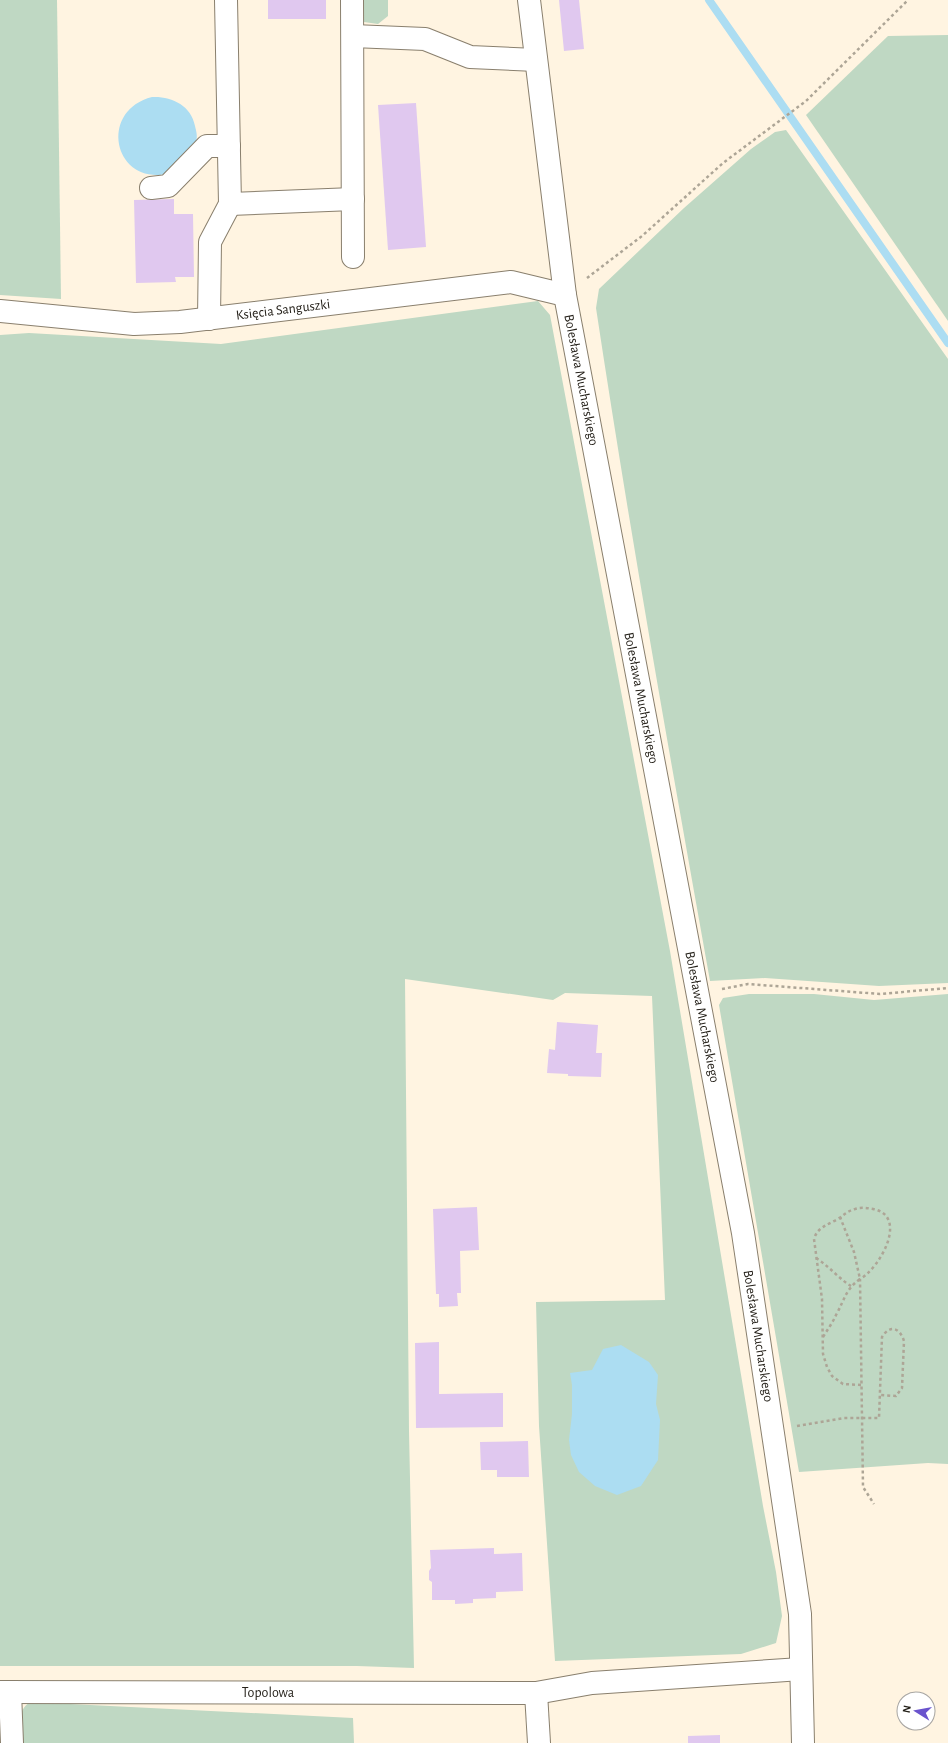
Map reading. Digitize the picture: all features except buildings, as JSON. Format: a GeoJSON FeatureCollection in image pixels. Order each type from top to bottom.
{"type":"FeatureCollection","features":[{"type":"Feature","properties":{"kind":"street"},"geometry":{"type":"LineString","coordinates":[[209,319],[210,242],[230,204],[226,0]]}},
{"type":"Feature","properties":{"kind":"street"},"geometry":{"type":"LineString","coordinates":[[352,0],[354,199],[353,257]]}},
{"type":"Feature","properties":{"kind":"street","name":"Bolesława Mucharskiego"},"geometry":{"type":"LineString","coordinates":[[529,0],[565,295],[743,1233],[800,1614],[803,1743]]}},
{"type":"Feature","properties":{"kind":"street"},"geometry":{"type":"LineString","coordinates":[[353,36],[425,39],[470,57],[536,60]]}},
{"type":"Feature","properties":{"kind":"street"},"geometry":{"type":"LineString","coordinates":[[151,188],[168,186],[207,146],[229,146]]}},
{"type":"Feature","properties":{"kind":"street"},"geometry":{"type":"LineString","coordinates":[[230,204],[354,199]]}},
{"type":"Feature","properties":{"kind":"street","name":"Księcia Sanguszki"},"geometry":{"type":"LineString","coordinates":[[0,311],[134,324],[209,319],[511,282],[565,295]]}},
{"type":"Feature","properties":{"kind":"street","name":"Topolowa"},"geometry":{"type":"LineString","coordinates":[[5,1692],[536,1693],[592,1683],[801,1669]]}},
{"type":"Feature","properties":{"kind":"street"},"geometry":{"type":"LineString","coordinates":[[5,1692],[12,1743]]}},
{"type":"Feature","properties":{"kind":"street"},"geometry":{"type":"LineString","coordinates":[[536,1693],[539,1743]]}},
{"type":"Feature","properties":{"kind":"path"},"geometry":{"type":"LineString","coordinates":[[565,295],[642,236],[723,163],[806,101],[908,0]]}},
{"type":"Feature","properties":{"kind":"path"},"geometry":{"type":"LineString","coordinates":[[698,994],[748,984],[880,994],[948,988]]}},
{"type":"Feature","properties":{"kind":"path"},"geometry":{"type":"LineString","coordinates":[[823,1337],[836,1315],[846,1293],[851,1286],[865,1276],[882,1253],[890,1233],[890,1221],[883,1212],[866,1208],[855,1209],[825,1225],[816,1233],[814,1239],[822,1299],[823,1354],[827,1367],[832,1376],[843,1384],[861,1385]]}},
{"type":"Feature","properties":{"kind":"path"},"geometry":{"type":"LineString","coordinates":[[840,1217],[854,1252],[860,1279],[864,1487],[874,1504]]}},
{"type":"Feature","properties":{"kind":"path"},"geometry":{"type":"LineString","coordinates":[[816,1258],[828,1266],[841,1280],[851,1286]]}},
{"type":"Feature","properties":{"kind":"path"},"geometry":{"type":"LineString","coordinates":[[772,1430],[844,1418],[879,1418],[882,1337],[885,1332],[891,1329],[897,1330],[902,1334],[904,1341],[902,1388],[896,1396],[880,1395]]}},
{"type":"Feature","properties":{"kind":"green space"},"geometry":{"type":"Polygon","coordinates":[[[0,0],[57,0],[61,299],[0,295],[0,0]]]}},
{"type":"Feature","properties":{"kind":"green space"},"geometry":{"type":"Polygon","coordinates":[[[359,0],[388,0],[388,16],[378,24],[364,22],[359,13],[359,0]]]}},
{"type":"Feature","properties":{"kind":"green space"},"geometry":{"type":"Polygon","coordinates":[[[948,35],[948,321],[806,115],[888,36],[948,35]]]}},
{"type":"Feature","properties":{"kind":"green space"},"geometry":{"type":"Polygon","coordinates":[[[786,130],[948,359],[948,983],[879,986],[765,978],[710,981],[636,561],[596,308],[599,289],[684,208],[751,149],[775,132],[786,130]]]}},
{"type":"Feature","properties":{"kind":"green space"},"geometry":{"type":"Polygon","coordinates":[[[538,301],[550,315],[670,951],[763,1506],[776,1572],[782,1616],[776,1643],[741,1654],[555,1661],[539,1426],[536,1302],[665,1300],[652,996],[565,993],[553,1000],[405,979],[409,1431],[414,1668],[357,1666],[0,1666],[0,335],[29,333],[221,344],[538,301]]]}},
{"type":"Feature","properties":{"kind":"green space"},"geometry":{"type":"Polygon","coordinates":[[[749,994],[814,994],[874,1000],[948,994],[948,1464],[928,1463],[799,1472],[719,1005],[723,998],[749,994]]]}},
{"type":"Feature","properties":{"kind":"green space"},"geometry":{"type":"Polygon","coordinates":[[[30,1702],[353,1718],[354,1743],[18,1743],[21,1715],[26,1705],[30,1702]]]}},
{"type":"Feature","properties":{"kind":"water"},"geometry":{"type":"Polygon","coordinates":[[[152,97],[173,100],[185,107],[193,119],[197,134],[196,141],[182,158],[168,173],[160,175],[143,173],[131,165],[123,155],[119,142],[119,128],[125,115],[136,104],[152,97]]]}},
{"type":"Feature","properties":{"kind":"water"},"geometry":{"type":"Polygon","coordinates":[[[621,1345],[649,1362],[658,1375],[656,1404],[660,1420],[658,1460],[641,1486],[617,1495],[595,1486],[579,1472],[571,1455],[569,1440],[572,1414],[572,1385],[570,1373],[592,1370],[603,1349],[621,1345]]]}},
{"type":"Feature","properties":{"kind":"waterway"},"geometry":{"type":"LineString","coordinates":[[709,0],[948,343]]}}]}
